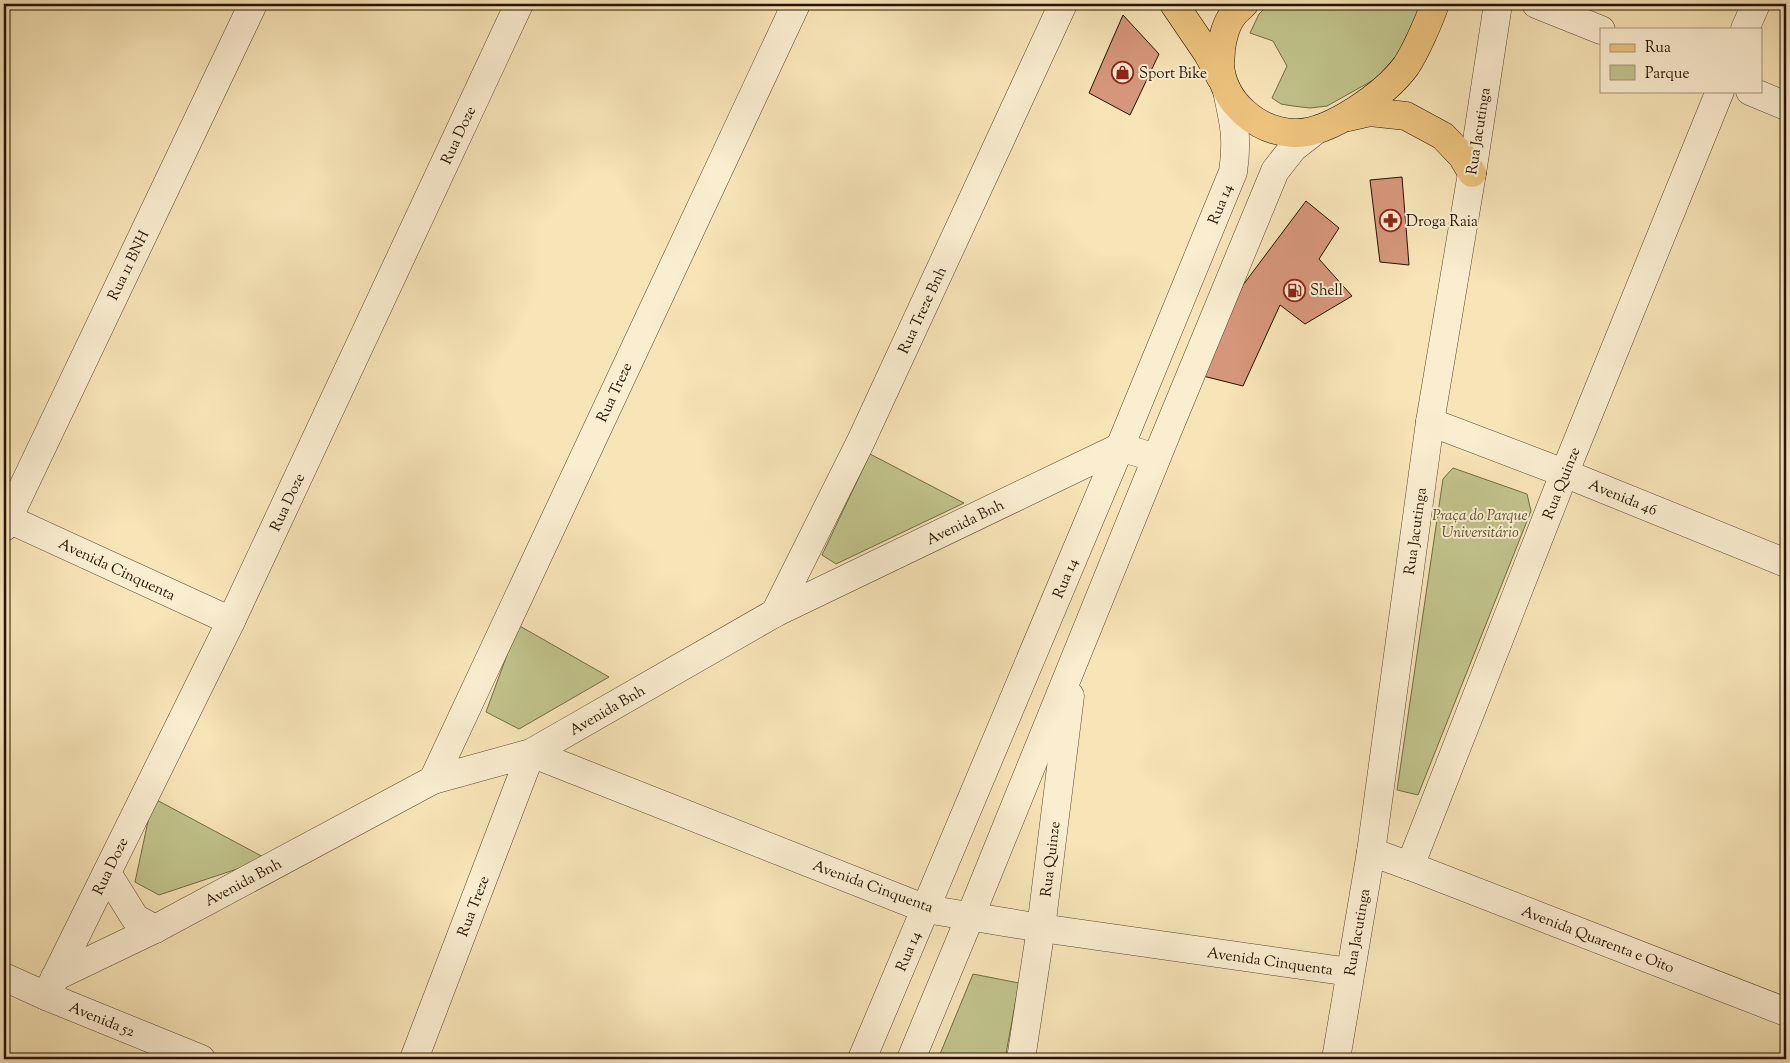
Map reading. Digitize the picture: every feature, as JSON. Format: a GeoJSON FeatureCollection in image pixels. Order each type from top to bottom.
{"type":"FeatureCollection","features":[{"type":"Feature","properties":{"kind":"main road"},"geometry":{"type":"LineString","coordinates":[[1174,4],[1208,54],[1227,91]]}},
{"type":"Feature","properties":{"kind":"main road","name":"Rua 14"},"geometry":{"type":"LineString","coordinates":[[1244,4],[1232,16],[1222,40],[1220,66],[1227,91],[1239,109],[1255,122],[1275,130],[1296,133],[1328,125],[1378,95],[1406,65],[1431,16],[1435,4]]}},
{"type":"Feature","properties":{"kind":"main road"},"geometry":{"type":"LineString","coordinates":[[1328,125],[1370,112],[1406,116],[1444,136],[1462,156],[1472,173]]}},
{"type":"Feature","properties":{"kind":"street","name":"Rua 11 BNH"},"geometry":{"type":"LineString","coordinates":[[5,520],[253,4]]}},
{"type":"Feature","properties":{"kind":"street","name":"Rua Doze"},"geometry":{"type":"LineString","coordinates":[[51,987],[231,621],[519,4]]}},
{"type":"Feature","properties":{"kind":"street","name":"Rua Treze"},"geometry":{"type":"LineString","coordinates":[[433,780],[796,4]]}},
{"type":"Feature","properties":{"kind":"street","name":"Rua Treze Bnh"},"geometry":{"type":"LineString","coordinates":[[775,613],[861,441],[1063,4]]}},
{"type":"Feature","properties":{"kind":"street","name":"Rua Jacutinga"},"geometry":{"type":"LineString","coordinates":[[1336,1059],[1371,852],[1430,422],[1498,4]]}},
{"type":"Feature","properties":{"kind":"street"},"geometry":{"type":"LineString","coordinates":[[1536,4],[1600,30]]}},
{"type":"Feature","properties":{"kind":"street"},"geometry":{"type":"LineString","coordinates":[[1746,28],[1756,4]]}},
{"type":"Feature","properties":{"kind":"street","name":"Rua 14"},"geometry":{"type":"LineString","coordinates":[[862,1059],[1120,447],[1233,172],[1236,150],[1235,127],[1227,91]]}},
{"type":"Feature","properties":{"kind":"street","name":"Rua Quinze"},"geometry":{"type":"LineString","coordinates":[[1410,866],[1564,473],[1720,92]]}},
{"type":"Feature","properties":{"kind":"street"},"geometry":{"type":"LineString","coordinates":[[1752,92],[1786,106]]}},
{"type":"Feature","properties":{"kind":"street","name":"Rua 14"},"geometry":{"type":"LineString","coordinates":[[911,1059],[1275,171],[1293,148],[1328,125]]}},
{"type":"Feature","properties":{"kind":"street","name":"Avenida 46"},"geometry":{"type":"LineString","coordinates":[[1430,422],[1564,473],[1786,563]]}},
{"type":"Feature","properties":{"kind":"street","name":"Avenida Bnh"},"geometry":{"type":"LineString","coordinates":[[51,987],[433,780],[532,753],[775,613],[1120,447]]}},
{"type":"Feature","properties":{"kind":"street"},"geometry":{"type":"LineString","coordinates":[[1120,447],[1156,458]]}},
{"type":"Feature","properties":{"kind":"street","name":"Avenida Cinquenta"},"geometry":{"type":"LineString","coordinates":[[5,520],[231,621]]}},
{"type":"Feature","properties":{"kind":"street","name":"Rua Quinze"},"geometry":{"type":"LineString","coordinates":[[1021,1059],[1041,928],[1075,658]]}},
{"type":"Feature","properties":{"kind":"street","name":"Avenida Cinquenta"},"geometry":{"type":"LineString","coordinates":[[532,753],[926,909],[1041,928],[1350,972]]}},
{"type":"Feature","properties":{"kind":"street","name":"Rua Treze"},"geometry":{"type":"LineString","coordinates":[[414,1059],[532,753]]}},
{"type":"Feature","properties":{"kind":"street"},"geometry":{"type":"LineString","coordinates":[[1371,852],[1410,866]]}},
{"type":"Feature","properties":{"kind":"street","name":"Avenida Quarenta e Oito"},"geometry":{"type":"LineString","coordinates":[[1410,866],[1786,1012]]}},
{"type":"Feature","properties":{"kind":"street"},"geometry":{"type":"LineString","coordinates":[[107,873],[135,918],[155,929]]}},
{"type":"Feature","properties":{"kind":"street","name":"Avenida 52"},"geometry":{"type":"LineString","coordinates":[[4,977],[51,987],[201,1059]]}},
{"type":"Feature","properties":{"kind":"green space"},"geometry":{"type":"Polygon","coordinates":[[[1269,4],[1422,4],[1398,54],[1377,78],[1327,106],[1310,108],[1281,104],[1272,98],[1287,66],[1273,41],[1250,33],[1259,14],[1269,4]]]}},
{"type":"Feature","properties":{"kind":"green space"},"geometry":{"type":"Polygon","coordinates":[[[870,454],[964,503],[836,564],[822,555],[870,454]]]}},
{"type":"Feature","properties":{"kind":"green space","name":"Praça do Parque Universitário"},"geometry":{"type":"Polygon","coordinates":[[[1453,468],[1527,494],[1531,511],[1418,795],[1397,790],[1443,479],[1453,468]]]}},
{"type":"Feature","properties":{"kind":"green space"},"geometry":{"type":"Polygon","coordinates":[[[518,625],[609,677],[519,729],[486,712],[518,625]]]}},
{"type":"Feature","properties":{"kind":"green space"},"geometry":{"type":"Polygon","coordinates":[[[153,798],[267,859],[159,895],[135,882],[153,798]]]}},
{"type":"Feature","properties":{"kind":"green space"},"geometry":{"type":"Polygon","coordinates":[[[973,974],[1019,983],[1005,1059],[938,1059],[973,974]]]}},
{"type":"Feature","properties":{"kind":"building","name":"Sport Bike"},"geometry":{"type":"Polygon","coordinates":[[[1123,15],[1159,54],[1130,115],[1089,93],[1123,15]]]}},
{"type":"Feature","properties":{"kind":"building","name":"Droga Raia"},"geometry":{"type":"Polygon","coordinates":[[[1402,177],[1409,265],[1380,262],[1370,180],[1402,177]]]}},
{"type":"Feature","properties":{"kind":"building","name":"Shell"},"geometry":{"type":"Polygon","coordinates":[[[1306,201],[1339,228],[1319,259],[1352,296],[1305,324],[1280,305],[1243,386],[1203,376],[1243,285],[1306,201]]]}},
{"type":"Feature","properties":{"kind":"place","name":"Sport Bike"},"geometry":{"type":"Point","coordinates":[1123,73]}},
{"type":"Feature","properties":{"kind":"place","name":"Droga Raia"},"geometry":{"type":"Point","coordinates":[1390,221]}},
{"type":"Feature","properties":{"kind":"place","name":"Shell"},"geometry":{"type":"Point","coordinates":[1294,290]}}]}
